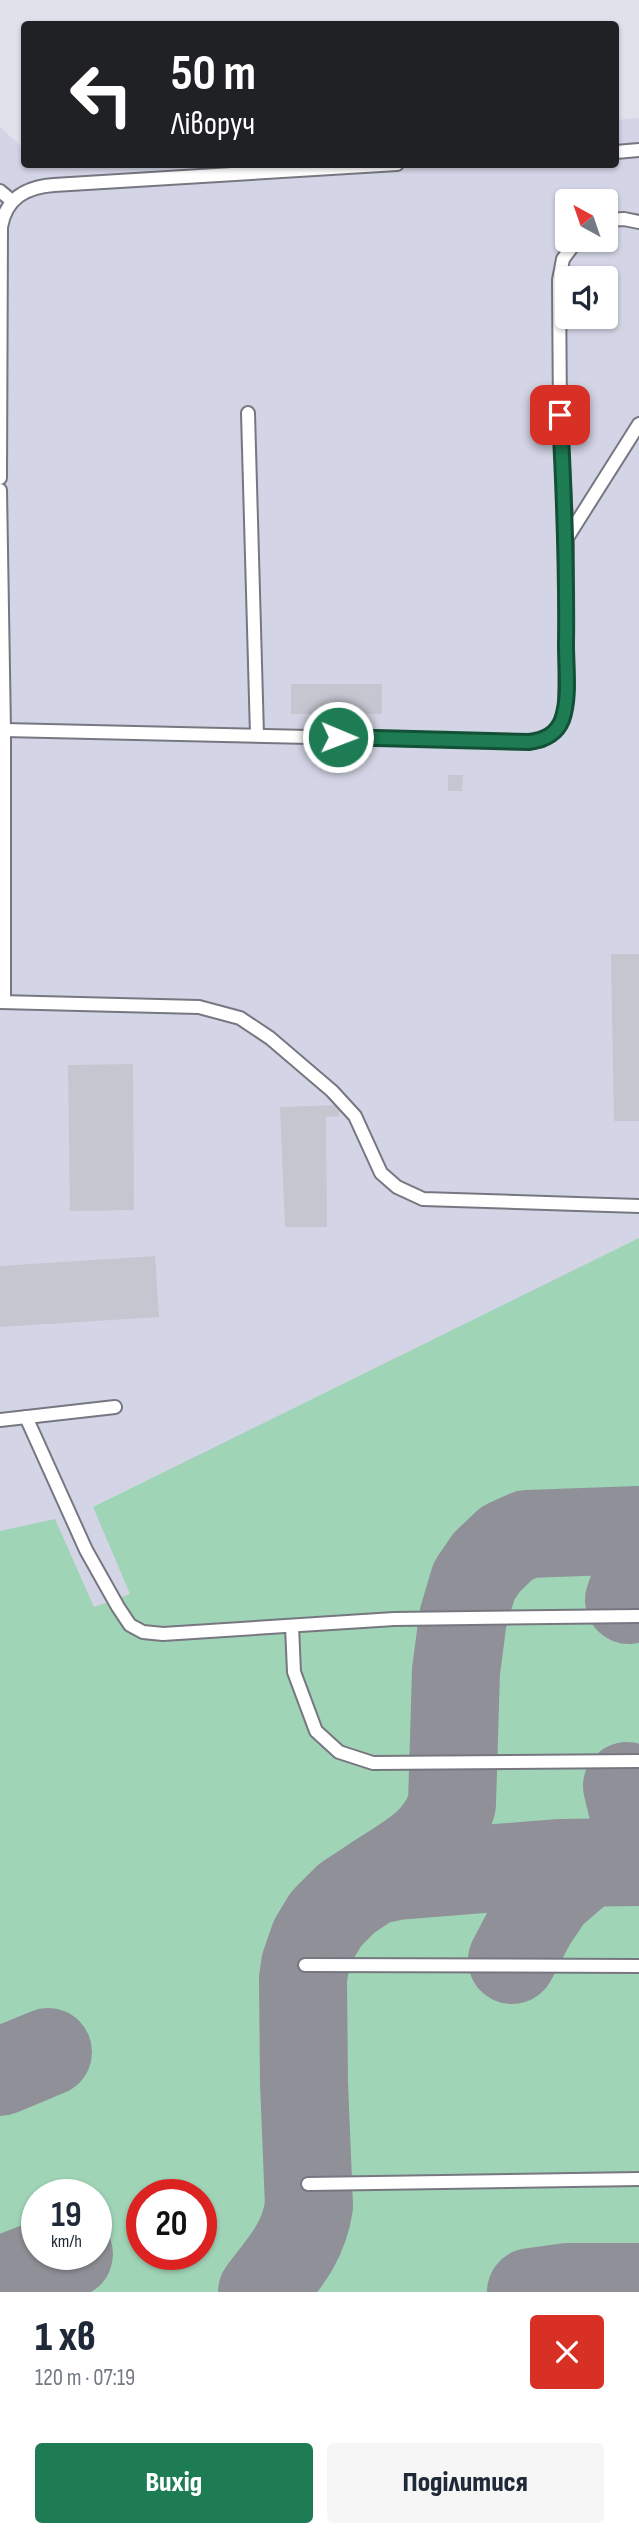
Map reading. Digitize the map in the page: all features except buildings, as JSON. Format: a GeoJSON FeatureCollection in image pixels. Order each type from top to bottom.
{"type":"FeatureCollection","features":[{"type":"Feature","properties":{"kind":"lane"},"geometry":{"type":"LineString","coordinates":[[619,152],[639,150]]}},
{"type":"Feature","properties":{"kind":"lane"},"geometry":{"type":"LineString","coordinates":[[0,478],[1,227],[6,208],[12,201],[24,192],[54,185],[332,168]]}},
{"type":"Feature","properties":{"kind":"lane"},"geometry":{"type":"LineString","coordinates":[[0,191],[12,201]]}},
{"type":"Feature","properties":{"kind":"lane"},"geometry":{"type":"LineString","coordinates":[[618,219],[639,222]]}},
{"type":"Feature","properties":{"kind":"lane"},"geometry":{"type":"LineString","coordinates":[[4,730],[529,742],[548,737],[562,720],[565,707],[567,539],[560,415],[559,280],[564,259],[569,252]]}},
{"type":"Feature","properties":{"kind":"lane"},"geometry":{"type":"LineString","coordinates":[[248,413],[257,735]]}},
{"type":"Feature","properties":{"kind":"lane"},"geometry":{"type":"LineString","coordinates":[[567,539],[639,424]]}},
{"type":"Feature","properties":{"kind":"lane"},"geometry":{"type":"LineString","coordinates":[[0,490],[4,730],[2,1001],[199,1007],[240,1018],[270,1038],[338,1097],[355,1115],[381,1173],[397,1187],[423,1199],[639,1206]]}},
{"type":"Feature","properties":{"kind":"lane"},"geometry":{"type":"LineString","coordinates":[[0,1420],[115,1407]]}},
{"type":"Feature","properties":{"kind":"lane"},"geometry":{"type":"LineString","coordinates":[[26,1417],[86,1550],[130,1625],[143,1632],[163,1634],[394,1619],[639,1616]]}},
{"type":"Feature","properties":{"kind":"lane"},"geometry":{"type":"LineString","coordinates":[[292,1626],[294,1672],[316,1731],[338,1752],[373,1763],[639,1761]]}},
{"type":"Feature","properties":{"kind":"lane"},"geometry":{"type":"LineString","coordinates":[[305,1965],[639,1966]]}},
{"type":"Feature","properties":{"kind":"lane"},"geometry":{"type":"LineString","coordinates":[[308,2184],[639,2179]]}},
{"type":"Feature","properties":{"kind":"shaded area"},"geometry":{"type":"Polygon","coordinates":[[[639,118],[639,2292],[0,2292],[0,127],[21,146],[21,168],[619,168],[619,120],[639,118]]]}},
{"type":"Feature","properties":{"kind":"green space"},"geometry":{"type":"Polygon","coordinates":[[[639,1238],[639,2292],[0,2292],[0,1531],[55,1519],[94,1607],[130,1594],[93,1507],[639,1238]]]}},
{"type":"Feature","properties":{"kind":"taxiway"},"geometry":{"type":"LineString","coordinates":[[373,1881],[420,1849],[447,1818],[452,1804],[456,1671],[463,1618],[474,1581],[487,1562],[507,1543],[527,1534],[639,1530]]}},
{"type":"Feature","properties":{"kind":"taxiway"},"geometry":{"type":"LineString","coordinates":[[629,1600],[639,1572]]}},
{"type":"Feature","properties":{"kind":"taxiway"},"geometry":{"type":"LineString","coordinates":[[627,1786],[639,1836]]}},
{"type":"Feature","properties":{"kind":"taxiway"},"geometry":{"type":"LineString","coordinates":[[262,2292],[297,2242],[309,2206],[303,1979],[314,1939],[326,1919],[347,1898],[373,1881],[397,1876],[558,1863],[639,1862]]}},
{"type":"Feature","properties":{"kind":"taxiway"},"geometry":{"type":"LineString","coordinates":[[512,1960],[550,1895],[587,1863]]}},
{"type":"Feature","properties":{"kind":"taxiway"},"geometry":{"type":"LineString","coordinates":[[0,2072],[48,2052]]}},
{"type":"Feature","properties":{"kind":"taxiway"},"geometry":{"type":"LineString","coordinates":[[0,2281],[28,2270]]}},
{"type":"Feature","properties":{"kind":"taxiway"},"geometry":{"type":"LineString","coordinates":[[531,2292],[567,2287],[639,2287]]}},
{"type":"Feature","properties":{"kind":"route"},"geometry":{"type":"LineString","coordinates":[[338,737],[529,742],[542,740],[556,730],[562,720],[566,694],[567,539],[560,415]]}}]}
